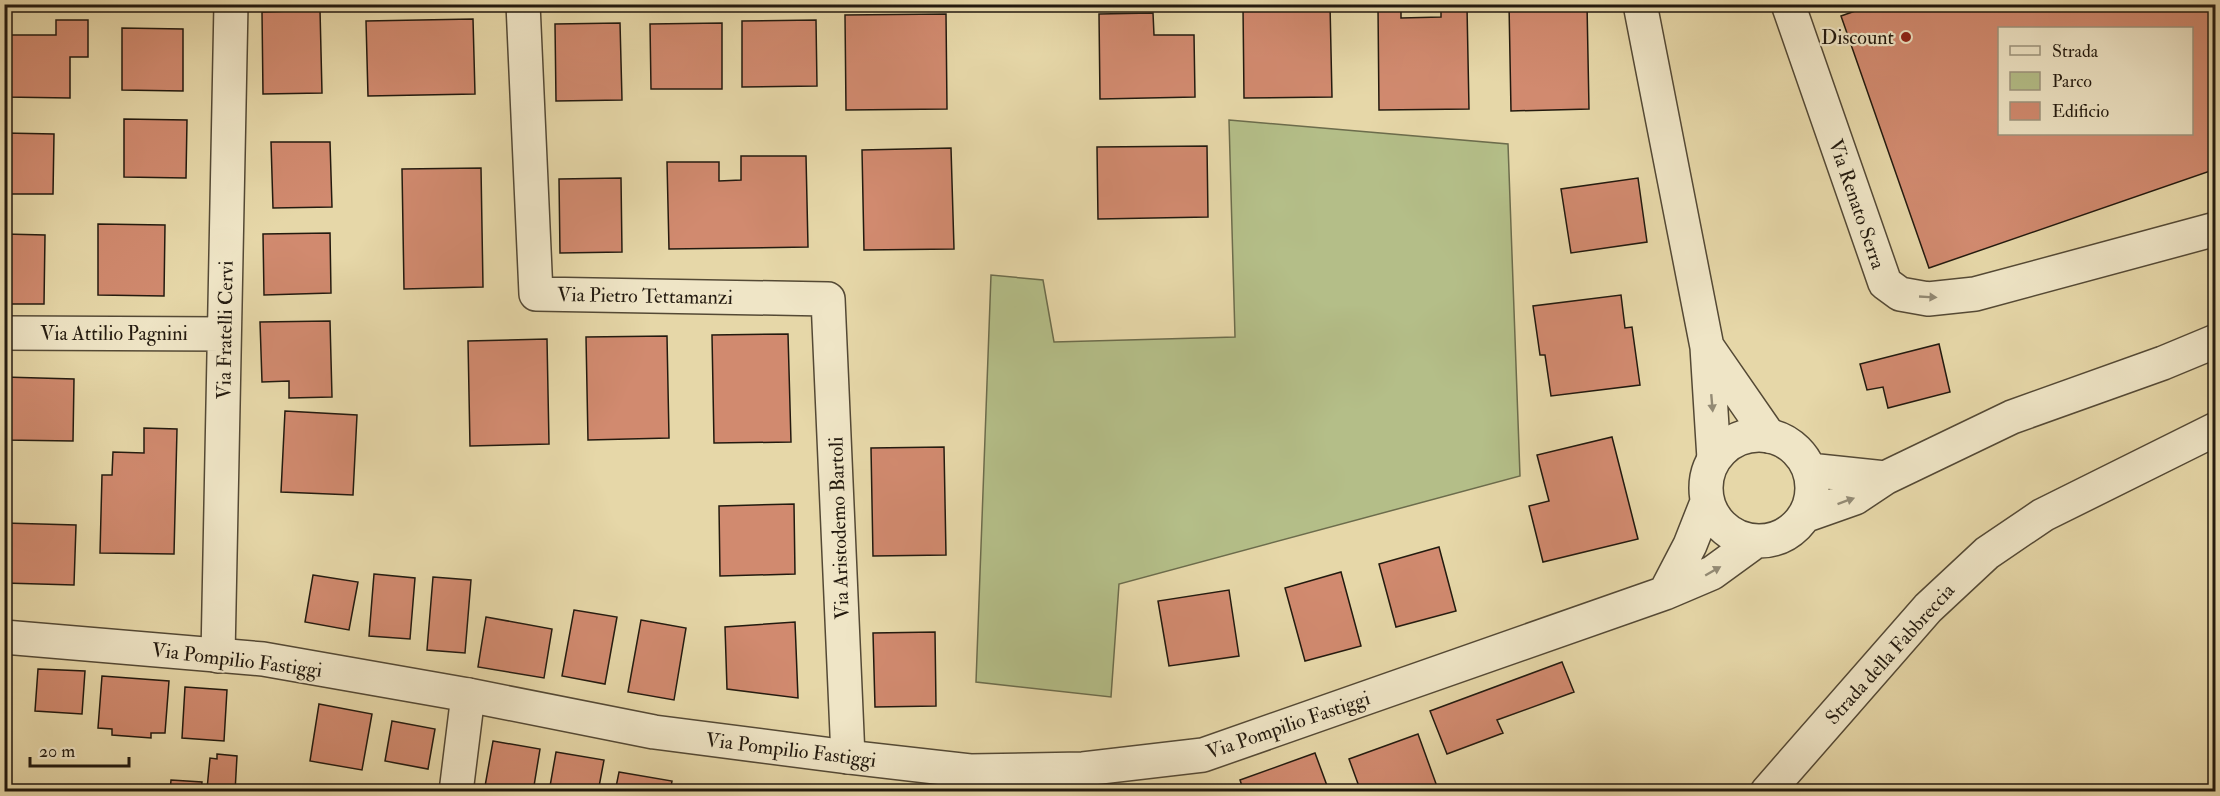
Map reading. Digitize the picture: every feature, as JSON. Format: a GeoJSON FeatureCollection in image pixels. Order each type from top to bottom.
{"type":"FeatureCollection","features":[{"type":"Feature","properties":{"kind":"street","name":"Via Fratelli Cervi"},"geometry":{"type":"LineString","coordinates":[[218,656],[231,4]]}},
{"type":"Feature","properties":{"kind":"street","name":"Via Pietro Tettamanzi"},"geometry":{"type":"LineString","coordinates":[[523,4],[536,294],[828,299]]}},
{"type":"Feature","properties":{"kind":"street"},"geometry":{"type":"LineString","coordinates":[[1640,4],[1707,347],[1714,459]]}},
{"type":"Feature","properties":{"kind":"street","name":"Via Renato Serra"},"geometry":{"type":"LineString","coordinates":[[1788,4],[1885,283],[1900,294],[1928,299],[1975,294],[2216,229]]}},
{"type":"Feature","properties":{"kind":"street","name":"Via Aristodemo Bartoli"},"geometry":{"type":"LineString","coordinates":[[828,299],[848,758]]}},
{"type":"Feature","properties":{"kind":"street","name":"Via Attilio Pagnini"},"geometry":{"type":"LineString","coordinates":[[4,333],[224,334]]}},
{"type":"Feature","properties":{"kind":"street"},"geometry":{"type":"LineString","coordinates":[[1804,516],[1855,498],[1885,478],[2012,417],[2163,363],[2216,341]]}},
{"type":"Feature","properties":{"kind":"street"},"geometry":{"type":"LineString","coordinates":[[1707,347],[1769,436]]}},
{"type":"Feature","properties":{"kind":"street","name":"Strada della Fabbreccia"},"geometry":{"type":"LineString","coordinates":[[1767,792],[1928,608],[1986,553],[2043,516],[2216,429]]}},
{"type":"Feature","properties":{"kind":"street"},"geometry":{"type":"LineString","coordinates":[[1665,593],[1690,544],[1707,502],[1708,472],[1714,459],[1738,439],[1753,435],[1769,436],[1786,442],[1800,454],[1809,470],[1812,485],[1811,501],[1804,516],[1784,536],[1756,541],[1739,538],[1725,529],[1714,517],[1707,502]]}},
{"type":"Feature","properties":{"kind":"street"},"geometry":{"type":"LineString","coordinates":[[1809,470],[1885,478]]}},
{"type":"Feature","properties":{"kind":"street","name":"Via Pompilio Fastiggi"},"geometry":{"type":"LineString","coordinates":[[4,637],[263,659],[468,695],[654,732],[848,758],[970,771],[1083,769],[1203,755],[1665,593],[1712,573],[1756,541]]}},
{"type":"Feature","properties":{"kind":"street"},"geometry":{"type":"LineString","coordinates":[[456,792],[468,695]]}},
{"type":"Feature","properties":{"kind":"green space"},"geometry":{"type":"Polygon","coordinates":[[[1229,120],[1508,144],[1520,476],[1119,584],[1111,697],[976,682],[991,275],[1043,280],[1054,342],[1235,337],[1229,120]]]}},
{"type":"Feature","properties":{"kind":"building"},"geometry":{"type":"Polygon","coordinates":[[[1509,4],[1587,4],[1589,109],[1511,111],[1509,4]]]}},
{"type":"Feature","properties":{"kind":"building"},"geometry":{"type":"Polygon","coordinates":[[[1875,4],[2216,4],[2216,169],[1929,268],[1841,16],[1875,4]]]}},
{"type":"Feature","properties":{"kind":"building"},"geometry":{"type":"Polygon","coordinates":[[[1330,5],[1332,97],[1244,98],[1243,7],[1330,5]]]}},
{"type":"Feature","properties":{"kind":"building"},"geometry":{"type":"Polygon","coordinates":[[[1441,7],[1467,7],[1469,109],[1379,110],[1378,8],[1401,8],[1401,18],[1441,17],[1441,7]]]}},
{"type":"Feature","properties":{"kind":"building"},"geometry":{"type":"Polygon","coordinates":[[[320,10],[322,93],[263,94],[262,12],[320,10]]]}},
{"type":"Feature","properties":{"kind":"building"},"geometry":{"type":"Polygon","coordinates":[[[1153,13],[1154,35],[1194,35],[1195,97],[1100,99],[1099,14],[1153,13]]]}},
{"type":"Feature","properties":{"kind":"building"},"geometry":{"type":"Polygon","coordinates":[[[946,14],[947,109],[846,110],[845,15],[946,14]]]}},
{"type":"Feature","properties":{"kind":"building"},"geometry":{"type":"Polygon","coordinates":[[[473,19],[475,94],[368,96],[366,21],[473,19]]]}},
{"type":"Feature","properties":{"kind":"building"},"geometry":{"type":"Polygon","coordinates":[[[56,20],[88,20],[88,57],[70,57],[70,98],[4,97],[4,35],[56,35],[56,20]]]}},
{"type":"Feature","properties":{"kind":"building"},"geometry":{"type":"Polygon","coordinates":[[[816,20],[817,86],[742,87],[742,21],[816,20]]]}},
{"type":"Feature","properties":{"kind":"building"},"geometry":{"type":"Polygon","coordinates":[[[620,23],[622,100],[556,101],[555,24],[620,23]]]}},
{"type":"Feature","properties":{"kind":"building"},"geometry":{"type":"Polygon","coordinates":[[[722,23],[722,89],[651,89],[650,24],[722,23]]]}},
{"type":"Feature","properties":{"kind":"building"},"geometry":{"type":"Polygon","coordinates":[[[122,28],[183,29],[183,91],[122,90],[122,28]]]}},
{"type":"Feature","properties":{"kind":"building"},"geometry":{"type":"Polygon","coordinates":[[[124,119],[187,120],[186,178],[124,177],[124,119]]]}},
{"type":"Feature","properties":{"kind":"building"},"geometry":{"type":"Polygon","coordinates":[[[4,133],[54,134],[53,194],[4,194],[4,133]]]}},
{"type":"Feature","properties":{"kind":"building"},"geometry":{"type":"Polygon","coordinates":[[[271,142],[330,142],[332,207],[273,208],[271,142]]]}},
{"type":"Feature","properties":{"kind":"building"},"geometry":{"type":"Polygon","coordinates":[[[1207,146],[1208,217],[1098,219],[1097,147],[1207,146]]]}},
{"type":"Feature","properties":{"kind":"building"},"geometry":{"type":"Polygon","coordinates":[[[951,148],[954,249],[864,250],[862,150],[951,148]]]}},
{"type":"Feature","properties":{"kind":"building"},"geometry":{"type":"Polygon","coordinates":[[[741,156],[806,156],[808,247],[669,249],[667,162],[719,162],[719,181],[741,180],[741,156]]]}},
{"type":"Feature","properties":{"kind":"building"},"geometry":{"type":"Polygon","coordinates":[[[481,168],[483,287],[404,289],[402,169],[481,168]]]}},
{"type":"Feature","properties":{"kind":"building"},"geometry":{"type":"Polygon","coordinates":[[[621,178],[622,252],[560,253],[559,179],[621,178]]]}},
{"type":"Feature","properties":{"kind":"building"},"geometry":{"type":"Polygon","coordinates":[[[1638,178],[1647,242],[1571,253],[1561,189],[1638,178]]]}},
{"type":"Feature","properties":{"kind":"building"},"geometry":{"type":"Polygon","coordinates":[[[98,224],[165,225],[164,296],[98,295],[98,224]]]}},
{"type":"Feature","properties":{"kind":"building"},"geometry":{"type":"Polygon","coordinates":[[[330,233],[331,293],[264,295],[263,234],[330,233]]]}},
{"type":"Feature","properties":{"kind":"building"},"geometry":{"type":"Polygon","coordinates":[[[4,234],[45,235],[44,304],[4,304],[4,234]]]}},
{"type":"Feature","properties":{"kind":"building"},"geometry":{"type":"Polygon","coordinates":[[[1621,295],[1625,328],[1632,327],[1640,385],[1551,396],[1545,355],[1540,355],[1533,306],[1621,295]]]}},
{"type":"Feature","properties":{"kind":"building"},"geometry":{"type":"Polygon","coordinates":[[[330,321],[332,397],[289,398],[289,381],[262,382],[260,322],[330,321]]]}},
{"type":"Feature","properties":{"kind":"building"},"geometry":{"type":"Polygon","coordinates":[[[788,334],[791,442],[714,443],[712,335],[788,334]]]}},
{"type":"Feature","properties":{"kind":"building"},"geometry":{"type":"Polygon","coordinates":[[[667,336],[669,438],[588,440],[586,337],[667,336]]]}},
{"type":"Feature","properties":{"kind":"building"},"geometry":{"type":"Polygon","coordinates":[[[547,339],[549,444],[470,446],[468,341],[547,339]]]}},
{"type":"Feature","properties":{"kind":"building"},"geometry":{"type":"Polygon","coordinates":[[[1939,344],[1950,392],[1888,408],[1883,387],[1867,390],[1860,364],[1939,344]]]}},
{"type":"Feature","properties":{"kind":"building"},"geometry":{"type":"Polygon","coordinates":[[[4,377],[74,379],[73,441],[4,440],[4,377]]]}},
{"type":"Feature","properties":{"kind":"building"},"geometry":{"type":"Polygon","coordinates":[[[285,411],[357,415],[353,495],[281,492],[285,411]]]}},
{"type":"Feature","properties":{"kind":"building"},"geometry":{"type":"Polygon","coordinates":[[[144,428],[177,429],[174,554],[100,553],[102,475],[112,475],[113,452],[144,453],[144,428]]]}},
{"type":"Feature","properties":{"kind":"building"},"geometry":{"type":"Polygon","coordinates":[[[1612,437],[1638,539],[1543,562],[1529,506],[1549,501],[1537,455],[1612,437]]]}},
{"type":"Feature","properties":{"kind":"building"},"geometry":{"type":"Polygon","coordinates":[[[944,447],[946,555],[873,556],[871,448],[944,447]]]}},
{"type":"Feature","properties":{"kind":"building"},"geometry":{"type":"Polygon","coordinates":[[[794,504],[795,574],[720,576],[719,506],[794,504]]]}},
{"type":"Feature","properties":{"kind":"building"},"geometry":{"type":"Polygon","coordinates":[[[4,523],[76,525],[74,585],[4,583],[4,523]]]}},
{"type":"Feature","properties":{"kind":"building"},"geometry":{"type":"Polygon","coordinates":[[[1439,547],[1456,611],[1396,627],[1379,564],[1439,547]]]}},
{"type":"Feature","properties":{"kind":"building"},"geometry":{"type":"Polygon","coordinates":[[[1341,572],[1361,646],[1305,661],[1285,588],[1341,572]]]}},
{"type":"Feature","properties":{"kind":"building"},"geometry":{"type":"Polygon","coordinates":[[[374,574],[415,578],[410,639],[369,636],[374,574]]]}},
{"type":"Feature","properties":{"kind":"building"},"geometry":{"type":"Polygon","coordinates":[[[313,575],[358,582],[349,630],[305,622],[313,575]]]}},
{"type":"Feature","properties":{"kind":"building"},"geometry":{"type":"Polygon","coordinates":[[[433,577],[471,580],[465,653],[427,650],[433,577]]]}},
{"type":"Feature","properties":{"kind":"building"},"geometry":{"type":"Polygon","coordinates":[[[1229,590],[1239,656],[1169,666],[1158,601],[1229,590]]]}},
{"type":"Feature","properties":{"kind":"building"},"geometry":{"type":"Polygon","coordinates":[[[574,610],[617,617],[605,684],[562,676],[574,610]]]}},
{"type":"Feature","properties":{"kind":"building"},"geometry":{"type":"Polygon","coordinates":[[[486,617],[552,629],[544,678],[478,667],[486,617]]]}},
{"type":"Feature","properties":{"kind":"building"},"geometry":{"type":"Polygon","coordinates":[[[641,620],[686,628],[674,700],[628,692],[641,620]]]}},
{"type":"Feature","properties":{"kind":"building"},"geometry":{"type":"Polygon","coordinates":[[[795,622],[798,698],[727,689],[725,627],[795,622]]]}},
{"type":"Feature","properties":{"kind":"building"},"geometry":{"type":"Polygon","coordinates":[[[935,632],[936,706],[875,707],[873,633],[935,632]]]}},
{"type":"Feature","properties":{"kind":"building"},"geometry":{"type":"Polygon","coordinates":[[[1562,662],[1574,692],[1497,720],[1503,733],[1447,754],[1430,711],[1562,662]]]}},
{"type":"Feature","properties":{"kind":"building"},"geometry":{"type":"Polygon","coordinates":[[[38,669],[85,671],[82,714],[35,711],[38,669]]]}},
{"type":"Feature","properties":{"kind":"building"},"geometry":{"type":"Polygon","coordinates":[[[102,676],[169,681],[165,733],[151,733],[151,738],[112,735],[112,729],[98,728],[102,676]]]}},
{"type":"Feature","properties":{"kind":"building"},"geometry":{"type":"Polygon","coordinates":[[[185,687],[227,690],[224,741],[182,738],[185,687]]]}},
{"type":"Feature","properties":{"kind":"building"},"geometry":{"type":"Polygon","coordinates":[[[319,704],[372,714],[362,770],[310,761],[319,704]]]}},
{"type":"Feature","properties":{"kind":"building"},"geometry":{"type":"Polygon","coordinates":[[[392,721],[435,729],[428,769],[385,761],[392,721]]]}},
{"type":"Feature","properties":{"kind":"building"},"geometry":{"type":"Polygon","coordinates":[[[1418,734],[1439,792],[1361,792],[1349,759],[1418,734]]]}},
{"type":"Feature","properties":{"kind":"building"},"geometry":{"type":"Polygon","coordinates":[[[493,741],[540,749],[533,792],[484,792],[493,741]]]}},
{"type":"Feature","properties":{"kind":"building"},"geometry":{"type":"Polygon","coordinates":[[[556,752],[604,760],[598,792],[549,792],[556,752]]]}},
{"type":"Feature","properties":{"kind":"building"},"geometry":{"type":"Polygon","coordinates":[[[1315,753],[1329,791],[1345,786],[1347,792],[1244,792],[1240,780],[1315,753]]]}},
{"type":"Feature","properties":{"kind":"building"},"geometry":{"type":"Polygon","coordinates":[[[217,754],[237,756],[235,792],[201,792],[201,789],[207,789],[210,758],[217,759],[217,754]]]}},
{"type":"Feature","properties":{"kind":"building"},"geometry":{"type":"Polygon","coordinates":[[[619,772],[672,781],[670,792],[615,792],[619,772]]]}},
{"type":"Feature","properties":{"kind":"building"},"geometry":{"type":"Polygon","coordinates":[[[171,780],[202,782],[201,792],[170,792],[171,780]]]}},
{"type":"Feature","properties":{"kind":"place","name":"Discount"},"geometry":{"type":"Point","coordinates":[1906,37]}}]}
